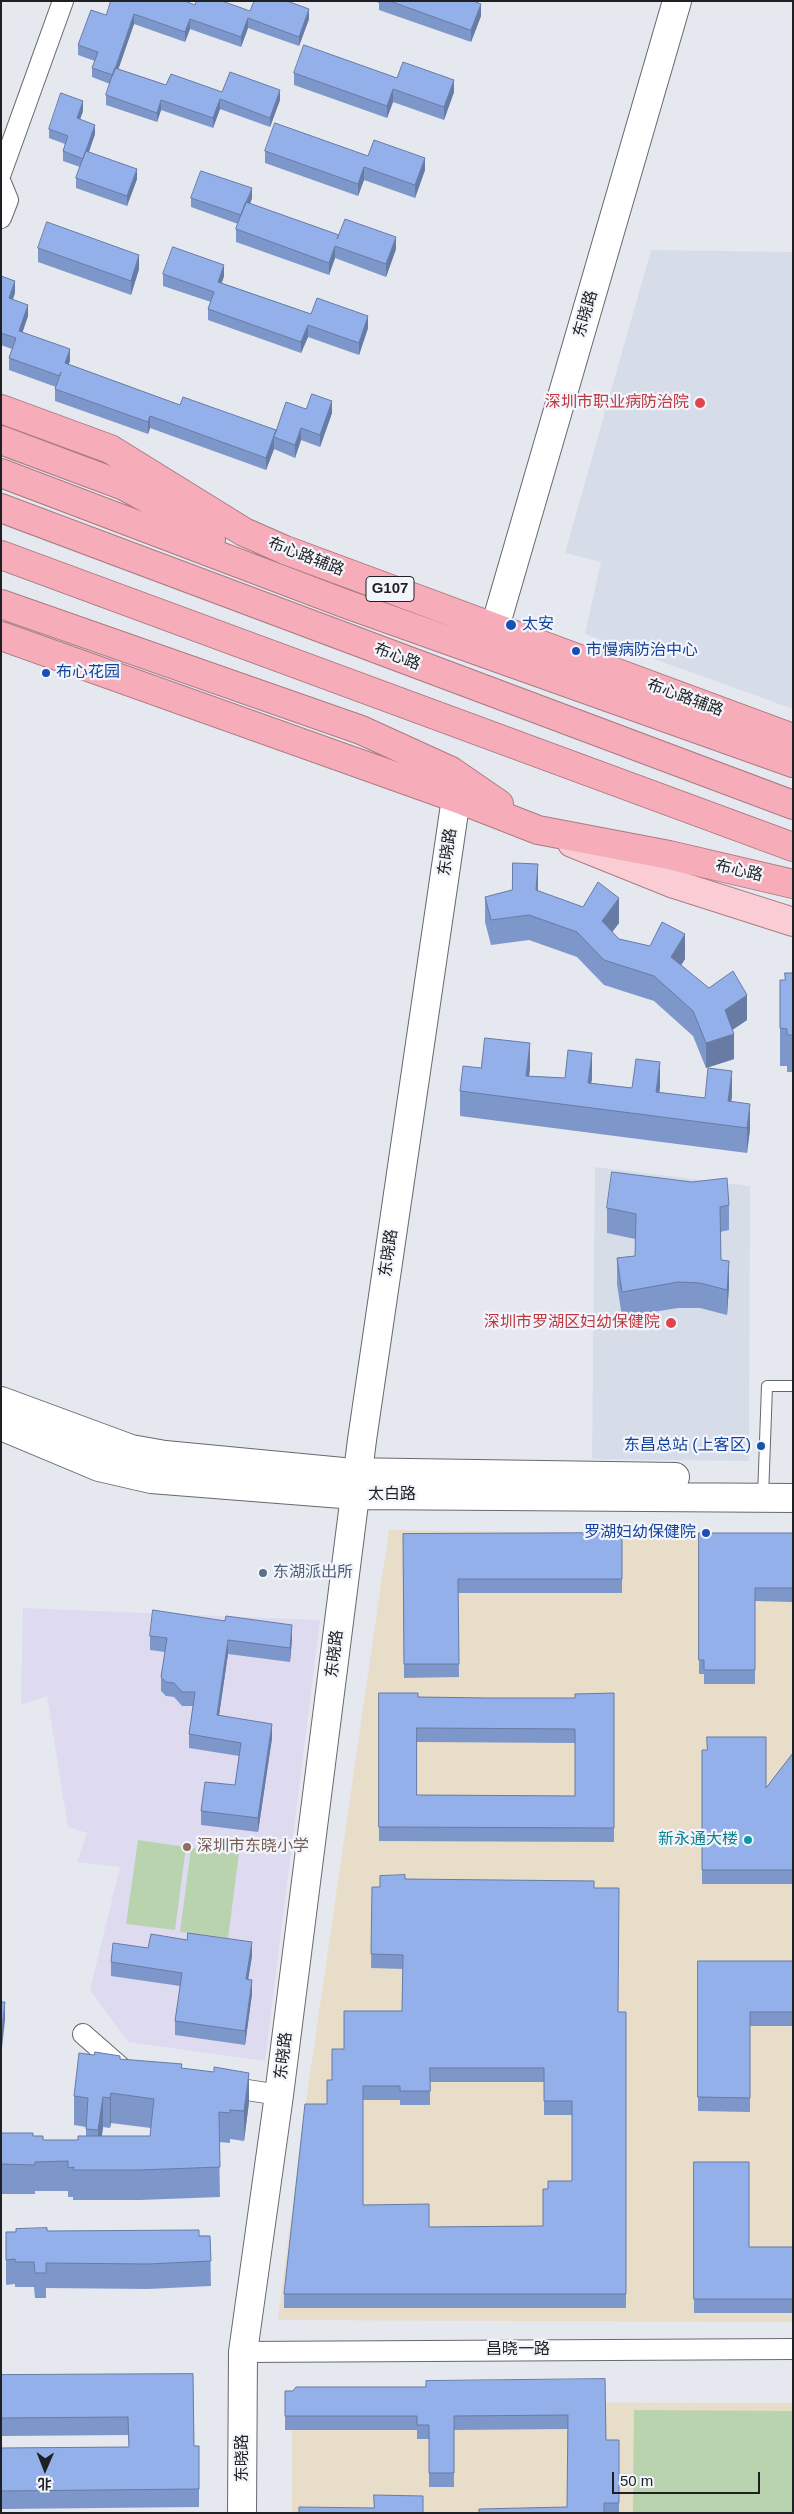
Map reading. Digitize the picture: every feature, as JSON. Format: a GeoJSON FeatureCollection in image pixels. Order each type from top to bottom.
{"type":"FeatureCollection","features":[{"type":"Feature","properties":{"kind":"highway","name":"布心路辅路"},"geometry":{"type":"LineString","coordinates":[[1,410],[110,450],[244,532],[285,550],[793,738]]}},
{"type":"Feature","properties":{"kind":"highway"},"geometry":{"type":"LineString","coordinates":[[1,440],[124,486],[150,500],[217,544],[292,583]]}},
{"type":"Feature","properties":{"kind":"highway"},"geometry":{"type":"LineString","coordinates":[[1,473],[93,506],[292,583],[793,763]]}},
{"type":"Feature","properties":{"kind":"highway","name":"布心路"},"geometry":{"type":"LineString","coordinates":[[1,508],[793,805]]}},
{"type":"Feature","properties":{"kind":"highway"},"geometry":{"type":"LineString","coordinates":[[1,555],[793,847]]}},
{"type":"Feature","properties":{"kind":"highway"},"geometry":{"type":"LineString","coordinates":[[1,604],[362,730],[451,771],[538,830]]}},
{"type":"Feature","properties":{"kind":"highway"},"geometry":{"type":"LineString","coordinates":[[1,636],[456,798],[538,830]]}},
{"type":"Feature","properties":{"kind":"highway","name":"布心路"},"geometry":{"type":"LineString","coordinates":[[538,830],[669,855],[793,884]]}},
{"type":"Feature","properties":{"kind":"main road"},"geometry":{"type":"LineString","coordinates":[[538,830],[674,884],[793,922]]}},
{"type":"Feature","properties":{"kind":"street"},"geometry":{"type":"LineString","coordinates":[[1,173],[63,1]]}},
{"type":"Feature","properties":{"kind":"street","name":"东晓路"},"geometry":{"type":"LineString","coordinates":[[495,627],[676,1]]}},
{"type":"Feature","properties":{"kind":"street"},"geometry":{"type":"LineString","coordinates":[[1,183],[8,200],[1,218]]}},
{"type":"Feature","properties":{"kind":"street","name":"东晓路"},"geometry":{"type":"LineString","coordinates":[[242,2513],[243,2352],[279,2095],[357,1484],[456,798]]}},
{"type":"Feature","properties":{"kind":"street","name":"太白路"},"geometry":{"type":"LineString","coordinates":[[1,1401],[104,1440],[148,1453],[357,1484]]}},
{"type":"Feature","properties":{"kind":"street","name":"太白路"},"geometry":{"type":"LineString","coordinates":[[1,1426],[99,1467],[138,1477],[357,1484],[764,1488],[793,1479]]}},
{"type":"Feature","properties":{"kind":"street","name":"太白路"},"geometry":{"type":"LineString","coordinates":[[764,1488],[793,1498]]}},
{"type":"Feature","properties":{"kind":"street"},"geometry":{"type":"LineString","coordinates":[[83,2034],[122,2070],[141,2073]]}},
{"type":"Feature","properties":{"kind":"street"},"geometry":{"type":"LineString","coordinates":[[205,2083],[279,2095]]}},
{"type":"Feature","properties":{"kind":"street","name":"昌晓一路"},"geometry":{"type":"LineString","coordinates":[[243,2352],[793,2349]]}},
{"type":"Feature","properties":{"kind":"lane"},"geometry":{"type":"LineString","coordinates":[[764,1488],[767,1386],[793,1386]]}},
{"type":"Feature","properties":{"kind":"shaded area","name":"深圳市职业病防治院"},"geometry":{"type":"Polygon","coordinates":[[[651,250],[793,252],[793,709],[585,634],[601,562],[565,553],[651,250]]]}},
{"type":"Feature","properties":{"kind":"shaded area","name":"深圳市罗湖区妇幼保健院"},"geometry":{"type":"Polygon","coordinates":[[[595,1167],[750,1186],[749,1461],[592,1459],[595,1167]]]}},
{"type":"Feature","properties":{"kind":"shaded area"},"geometry":{"type":"Polygon","coordinates":[[[389,1530],[793,1536],[793,2322],[278,2320],[304,2116],[389,1530]]]}},
{"type":"Feature","properties":{"kind":"shaded area","name":"深圳市东晓小学"},"geometry":{"type":"Polygon","coordinates":[[[23,1608],[320,1620],[265,2061],[128,2042],[90,1990],[120,1867],[77,1862],[87,1833],[68,1827],[47,1696],[21,1705],[23,1608]]]}},
{"type":"Feature","properties":{"kind":"shaded area"},"geometry":{"type":"Polygon","coordinates":[[[292,2402],[793,2403],[793,2513],[292,2513],[292,2402]]]}},
{"type":"Feature","properties":{"kind":"green space"},"geometry":{"type":"Polygon","coordinates":[[[138,1840],[186,1847],[175,1930],[126,1924],[138,1840]]]}},
{"type":"Feature","properties":{"kind":"green space"},"geometry":{"type":"Polygon","coordinates":[[[191,1848],[239,1854],[228,1938],[180,1932],[191,1848]]]}},
{"type":"Feature","properties":{"kind":"green space"},"geometry":{"type":"Polygon","coordinates":[[[634,2410],[793,2411],[793,2513],[633,2513],[634,2410]]]}},
{"type":"Feature","properties":{"kind":"building"},"geometry":{"type":"Polygon","coordinates":[[[111,1],[185,1],[195,5],[196,1],[222,1],[250,11],[254,1],[287,1],[309,9],[299,37],[248,18],[241,37],[190,19],[185,32],[134,14],[113,75],[92,68],[98,52],[78,45],[91,10],[106,15],[111,1]]]}},
{"type":"Feature","properties":{"kind":"building"},"geometry":{"type":"Polygon","coordinates":[[[390,1],[473,1],[481,4],[471,30],[390,1]]]}},
{"type":"Feature","properties":{"kind":"building"},"geometry":{"type":"Polygon","coordinates":[[[304,45],[397,78],[403,62],[454,80],[444,107],[393,89],[387,106],[294,73],[304,45]]]}},
{"type":"Feature","properties":{"kind":"building"},"geometry":{"type":"Polygon","coordinates":[[[115,68],[166,85],[171,74],[222,92],[230,72],[280,90],[270,118],[220,99],[213,118],[161,100],[157,113],[106,95],[115,68]]]}},
{"type":"Feature","properties":{"kind":"building"},"geometry":{"type":"Polygon","coordinates":[[[61,93],[83,101],[77,118],[95,125],[83,159],[63,151],[68,136],[49,129],[61,93]]]}},
{"type":"Feature","properties":{"kind":"building"},"geometry":{"type":"Polygon","coordinates":[[[275,123],[368,156],[374,140],[425,158],[415,185],[364,167],[358,184],[265,151],[275,123]]]}},
{"type":"Feature","properties":{"kind":"building"},"geometry":{"type":"Polygon","coordinates":[[[86,151],[137,169],[127,196],[76,178],[86,151]]]}},
{"type":"Feature","properties":{"kind":"building"},"geometry":{"type":"Polygon","coordinates":[[[201,171],[252,188],[241,215],[191,198],[201,171]]]}},
{"type":"Feature","properties":{"kind":"building"},"geometry":{"type":"Polygon","coordinates":[[[246,202],[339,235],[345,219],[396,237],[386,264],[335,246],[329,263],[236,229],[246,202]]]}},
{"type":"Feature","properties":{"kind":"building"},"geometry":{"type":"Polygon","coordinates":[[[47,222],[139,255],[131,281],[38,248],[47,222]]]}},
{"type":"Feature","properties":{"kind":"building"},"geometry":{"type":"Polygon","coordinates":[[[173,247],[224,265],[218,282],[311,314],[317,298],[368,316],[359,343],[308,325],[301,342],[208,309],[214,292],[163,274],[173,247]]]}},
{"type":"Feature","properties":{"kind":"building"},"geometry":{"type":"Polygon","coordinates":[[[1,276],[15,281],[9,298],[28,305],[19,331],[70,349],[65,363],[180,405],[183,397],[276,430],[266,458],[150,416],[148,422],[55,389],[60,376],[9,358],[16,338],[1,333],[1,276]]]}},
{"type":"Feature","properties":{"kind":"building"},"geometry":{"type":"Polygon","coordinates":[[[312,394],[332,401],[320,435],[301,428],[295,445],[274,437],[286,402],[306,409],[312,394]]]}},
{"type":"Feature","properties":{"kind":"building"},"geometry":{"type":"Polygon","coordinates":[[[513,863],[538,864],[536,890],[583,907],[598,882],[619,898],[602,921],[619,939],[650,946],[662,922],[685,934],[671,957],[709,988],[733,971],[747,995],[725,1010],[734,1034],[706,1043],[693,1011],[654,976],[604,960],[577,932],[529,915],[491,920],[485,897],[512,890],[513,863]]]}},
{"type":"Feature","properties":{"kind":"building"},"geometry":{"type":"Polygon","coordinates":[[[785,973],[793,973],[793,1035],[787,1035],[787,1029],[780,1028],[780,980],[785,980],[785,973]]]}},
{"type":"Feature","properties":{"kind":"building"},"geometry":{"type":"Polygon","coordinates":[[[485,1038],[530,1043],[526,1076],[565,1078],[568,1050],[592,1053],[588,1083],[632,1088],[636,1059],[660,1062],[656,1092],[705,1098],[708,1068],[732,1071],[728,1101],[750,1104],[747,1128],[460,1091],[463,1066],[481,1068],[485,1038]]]}},
{"type":"Feature","properties":{"kind":"building"},"geometry":{"type":"Polygon","coordinates":[[[612,1172],[692,1182],[727,1178],[729,1205],[720,1207],[721,1260],[729,1261],[727,1290],[700,1283],[678,1282],[622,1292],[617,1258],[635,1256],[636,1214],[607,1208],[612,1172]]]}},
{"type":"Feature","properties":{"kind":"building"},"geometry":{"type":"Polygon","coordinates":[[[622,1533],[622,1579],[458,1579],[459,1664],[404,1664],[403,1534],[622,1533]]]}},
{"type":"Feature","properties":{"kind":"building"},"geometry":{"type":"Polygon","coordinates":[[[699,1533],[793,1533],[793,1588],[755,1588],[755,1670],[704,1670],[704,1660],[699,1660],[699,1533]]]}},
{"type":"Feature","properties":{"kind":"building"},"geometry":{"type":"Polygon","coordinates":[[[153,1610],[225,1621],[226,1616],[292,1625],[290,1648],[228,1640],[217,1715],[272,1724],[258,1818],[201,1811],[205,1782],[235,1785],[241,1743],[189,1734],[195,1692],[182,1692],[174,1683],[166,1682],[161,1677],[167,1638],[150,1636],[153,1610]]]}},
{"type":"Feature","properties":{"kind":"building"},"geometry":{"type":"Polygon","coordinates":[[[379,1693],[418,1693],[418,1697],[575,1698],[575,1694],[614,1693],[614,1828],[379,1827],[379,1693]],[[417,1728],[417,1795],[575,1796],[575,1729],[417,1728]]]}},
{"type":"Feature","properties":{"kind":"building","name":"新永通大楼"},"geometry":{"type":"Polygon","coordinates":[[[707,1737],[766,1737],[766,1788],[793,1753],[793,1870],[702,1870],[702,1750],[707,1750],[707,1737]]]}},
{"type":"Feature","properties":{"kind":"building"},"geometry":{"type":"Polygon","coordinates":[[[405,1875],[405,1879],[594,1881],[594,1888],[619,1888],[618,2012],[626,2012],[626,2294],[284,2294],[305,2104],[327,2104],[327,2080],[332,2080],[332,2049],[344,2049],[344,2011],[402,2011],[403,1955],[371,1954],[372,1887],[380,1887],[380,1876],[405,1875]],[[430,2068],[430,2091],[400,2091],[400,2086],[363,2086],[363,2205],[429,2204],[429,2227],[543,2226],[543,2189],[548,2189],[548,2181],[572,2181],[572,2101],[544,2101],[544,2068],[430,2068]]]}},
{"type":"Feature","properties":{"kind":"building"},"geometry":{"type":"Polygon","coordinates":[[[188,1933],[252,1942],[246,1979],[252,1980],[245,2031],[175,2021],[182,1973],[111,1962],[113,1943],[148,1948],[151,1934],[187,1940],[188,1933]]]}},
{"type":"Feature","properties":{"kind":"building"},"geometry":{"type":"Polygon","coordinates":[[[698,1961],[793,1961],[793,2012],[750,2012],[750,2098],[698,2097],[698,1961]]]}},
{"type":"Feature","properties":{"kind":"building"},"geometry":{"type":"Polygon","coordinates":[[[1,2002],[5,2002],[1,2039],[1,2002]]]}},
{"type":"Feature","properties":{"kind":"building"},"geometry":{"type":"Polygon","coordinates":[[[95,2052],[120,2056],[120,2059],[182,2064],[181,2068],[214,2072],[214,2067],[249,2073],[244,2111],[230,2110],[230,2113],[219,2112],[220,2167],[73,2170],[74,2167],[68,2168],[68,2161],[35,2162],[35,2165],[1,2164],[1,2133],[33,2133],[33,2136],[43,2136],[43,2140],[78,2140],[78,2136],[150,2136],[154,2099],[111,2093],[110,2098],[103,2097],[98,2130],[86,2129],[88,2098],[74,2096],[79,2053],[94,2055],[95,2052]]]}},
{"type":"Feature","properties":{"kind":"building"},"geometry":{"type":"Polygon","coordinates":[[[694,2162],[749,2162],[749,2247],[793,2247],[793,2299],[694,2299],[694,2162]]]}},
{"type":"Feature","properties":{"kind":"building"},"geometry":{"type":"Polygon","coordinates":[[[47,2228],[47,2231],[199,2230],[199,2236],[210,2236],[211,2261],[148,2264],[46,2263],[46,2273],[35,2273],[34,2262],[15,2262],[15,2259],[6,2260],[6,2232],[16,2232],[16,2229],[47,2228]]]}},
{"type":"Feature","properties":{"kind":"building"},"geometry":{"type":"Polygon","coordinates":[[[193,2374],[194,2446],[199,2446],[199,2489],[1,2491],[1,2448],[129,2447],[128,2417],[1,2418],[1,2375],[193,2374]]]}},
{"type":"Feature","properties":{"kind":"building"},"geometry":{"type":"Polygon","coordinates":[[[605,2379],[606,2440],[619,2440],[619,2503],[604,2503],[604,2513],[479,2513],[479,2509],[567,2507],[568,2415],[454,2416],[454,2473],[429,2473],[429,2425],[417,2425],[417,2416],[285,2416],[285,2391],[293,2391],[296,2387],[426,2387],[426,2381],[605,2379]]]}},
{"type":"Feature","properties":{"kind":"building"},"geometry":{"type":"Polygon","coordinates":[[[374,2495],[423,2496],[423,2513],[299,2513],[299,2507],[374,2508],[374,2495]]]}},
{"type":"Feature","properties":{"kind":"place","name":"深圳市职业病防治院"},"geometry":{"type":"Point","coordinates":[700,403]}},
{"type":"Feature","properties":{"kind":"place","name":"太安"},"geometry":{"type":"Point","coordinates":[511,625]}},
{"type":"Feature","properties":{"kind":"place","name":"市慢病防治中心"},"geometry":{"type":"Point","coordinates":[576,651]}},
{"type":"Feature","properties":{"kind":"place","name":"布心花园"},"geometry":{"type":"Point","coordinates":[46,673]}},
{"type":"Feature","properties":{"kind":"place","name":"深圳市罗湖区妇幼保健院"},"geometry":{"type":"Point","coordinates":[671,1323]}},
{"type":"Feature","properties":{"kind":"place","name":"东昌总站 (上客区)"},"geometry":{"type":"Point","coordinates":[761,1446]}},
{"type":"Feature","properties":{"kind":"place","name":"罗湖妇幼保健院"},"geometry":{"type":"Point","coordinates":[706,1533]}},
{"type":"Feature","properties":{"kind":"place","name":"东湖派出所"},"geometry":{"type":"Point","coordinates":[263,1573]}},
{"type":"Feature","properties":{"kind":"place","name":"新永通大楼"},"geometry":{"type":"Point","coordinates":[748,1840]}},
{"type":"Feature","properties":{"kind":"place","name":"深圳市东晓小学"},"geometry":{"type":"Point","coordinates":[187,1847]}}]}
